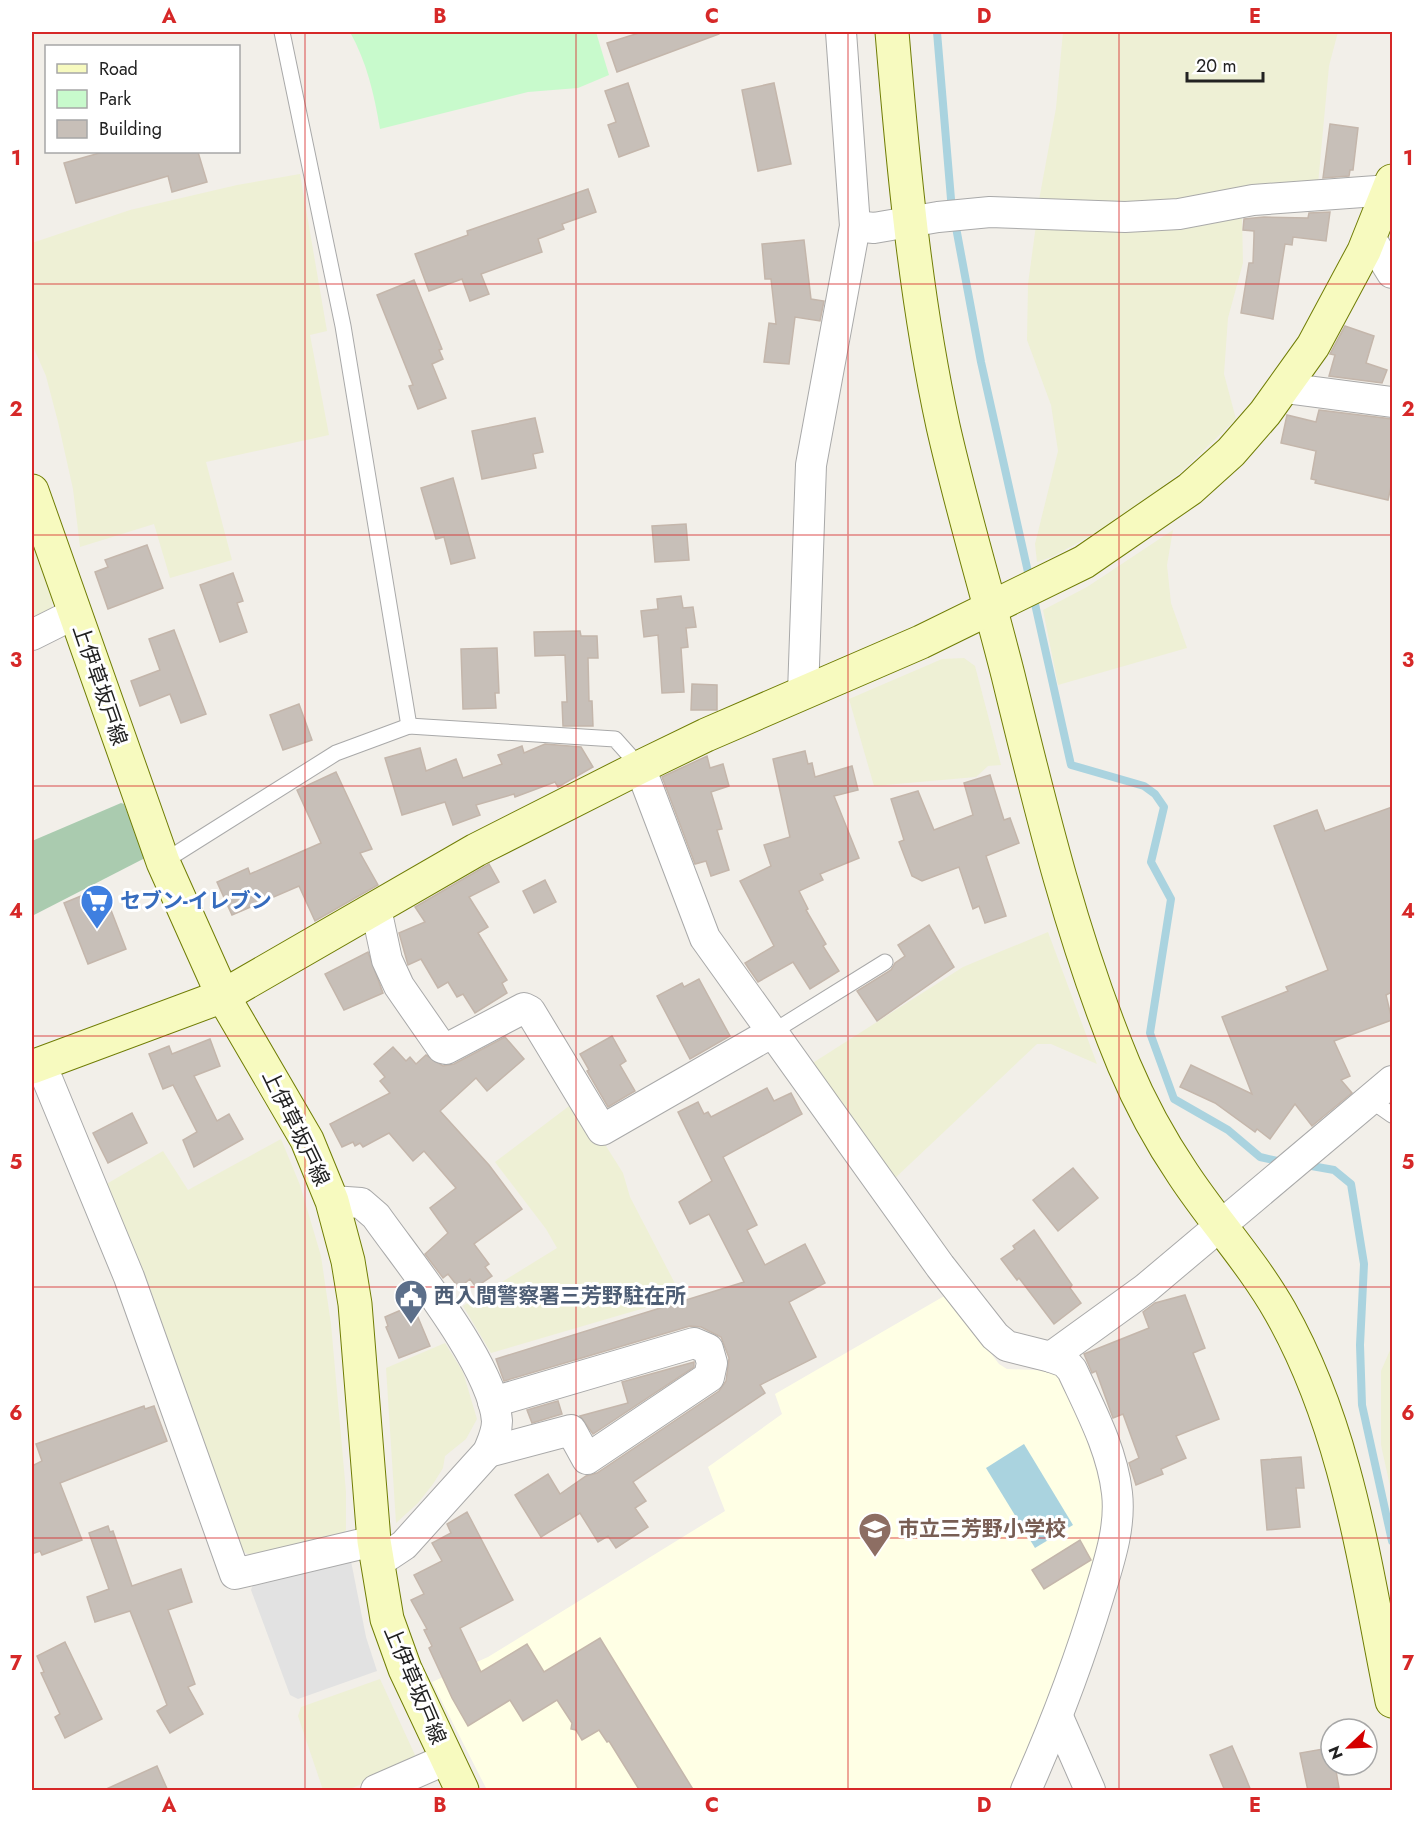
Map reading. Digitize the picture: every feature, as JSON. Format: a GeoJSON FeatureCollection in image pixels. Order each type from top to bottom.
{"type":"FeatureCollection","features":[{"type":"Feature","properties":{"kind":"street"},"geometry":{"type":"LineString","coordinates":[[802,693],[811,465],[855,226],[841,32]]}},
{"type":"Feature","properties":{"kind":"street"},"geometry":{"type":"LineString","coordinates":[[892,32],[910,222],[924,323],[944,427],[1064,889],[1111,1031],[1139,1100],[1183,1175],[1220,1224],[1280,1312],[1316,1384],[1335,1434],[1345,1471],[1392,1701]]}},
{"type":"Feature","properties":{"kind":"street"},"geometry":{"type":"LineString","coordinates":[[332,1202],[361,1203],[376,1216],[473,1355],[493,1402],[496,1434],[488,1452],[404,1545],[376,1552],[235,1574],[129,1277],[36,1065],[224,996],[476,850],[640,767],[991,609],[1084,562],[1190,489],[1231,452],[1285,388],[1313,346],[1364,251],[1391,186],[1252,200],[1179,214],[1125,217],[990,212],[874,228],[855,226]]}},
{"type":"Feature","properties":{"kind":"street"},"geometry":{"type":"LineString","coordinates":[[1370,236],[1392,273]]}},
{"type":"Feature","properties":{"kind":"street"},"geometry":{"type":"LineString","coordinates":[[1285,388],[1392,402]]}},
{"type":"Feature","properties":{"kind":"street","name":"上伊草坂戸線"},"geometry":{"type":"LineString","coordinates":[[32,491],[163,862],[224,996],[308,1140],[332,1202],[348,1262],[355,1304],[376,1552],[387,1619],[405,1669],[462,1791]]}},
{"type":"Feature","properties":{"kind":"street"},"geometry":{"type":"LineString","coordinates":[[32,635],[76,613]]}},
{"type":"Feature","properties":{"kind":"street"},"geometry":{"type":"LineString","coordinates":[[640,767],[705,938],[771,1033],[940,1266],[995,1336],[1007,1346],[1065,1362],[1072,1370],[1099,1426],[1117,1492],[1117,1518],[1111,1556],[1058,1717],[1026,1791]]}},
{"type":"Feature","properties":{"kind":"street"},"geometry":{"type":"LineString","coordinates":[[378,918],[387,960],[399,986],[442,1048],[446,1049],[524,1008],[530,1011],[602,1130],[771,1033]]}},
{"type":"Feature","properties":{"kind":"street"},"geometry":{"type":"LineString","coordinates":[[1051,1357],[1145,1289],[1220,1224],[1386,1099]]}},
{"type":"Feature","properties":{"kind":"street"},"geometry":{"type":"LineString","coordinates":[[488,1452],[571,1430],[587,1459],[710,1377],[712,1363],[708,1349],[694,1343],[493,1402]]}},
{"type":"Feature","properties":{"kind":"street"},"geometry":{"type":"LineString","coordinates":[[1058,1717],[1090,1791]]}},
{"type":"Feature","properties":{"kind":"street"},"geometry":{"type":"LineString","coordinates":[[376,1791],[447,1758]]}},
{"type":"Feature","properties":{"kind":"lane"},"geometry":{"type":"LineString","coordinates":[[282,32],[343,326],[409,726]]}},
{"type":"Feature","properties":{"kind":"lane"},"geometry":{"type":"LineString","coordinates":[[163,862],[336,753],[409,726],[615,739],[640,767]]}},
{"type":"Feature","properties":{"kind":"lane"},"geometry":{"type":"LineString","coordinates":[[771,1033],[885,962]]}},
{"type":"Feature","properties":{"kind":"shaded area"},"geometry":{"type":"Polygon","coordinates":[[[1063,32],[1338,32],[1329,66],[1318,184],[1119,206],[1039,200],[1056,108],[1063,32]]]}},
{"type":"Feature","properties":{"kind":"shaded area"},"geometry":{"type":"Polygon","coordinates":[[[300,174],[327,331],[310,335],[329,435],[206,462],[232,560],[170,578],[154,524],[80,547],[73,489],[58,422],[46,376],[32,344],[32,243],[130,210],[237,185],[300,174]]]}},
{"type":"Feature","properties":{"kind":"shaded area"},"geometry":{"type":"Polygon","coordinates":[[[1242,216],[1243,263],[1228,318],[1224,374],[1236,419],[1182,471],[1117,521],[1052,557],[1037,562],[1035,544],[1058,451],[1051,405],[1027,340],[1028,284],[1036,225],[1242,216]]]}},
{"type":"Feature","properties":{"kind":"shaded area"},"geometry":{"type":"Polygon","coordinates":[[[1173,530],[1167,565],[1171,603],[1187,648],[1058,685],[1043,610],[1087,587],[1173,530]]]}},
{"type":"Feature","properties":{"kind":"shaded area"},"geometry":{"type":"Polygon","coordinates":[[[32,539],[51,592],[53,618],[32,629],[32,539]]]}},
{"type":"Feature","properties":{"kind":"shaded area"},"geometry":{"type":"Polygon","coordinates":[[[964,658],[975,666],[1001,765],[988,766],[976,777],[874,786],[849,699],[942,659],[964,658]]]}},
{"type":"Feature","properties":{"kind":"shaded area"},"geometry":{"type":"Polygon","coordinates":[[[121,803],[124,804],[145,858],[32,916],[32,841],[121,803]]]}},
{"type":"Feature","properties":{"kind":"shaded area"},"geometry":{"type":"Polygon","coordinates":[[[1048,932],[1097,1064],[1051,1044],[1037,1044],[893,1180],[808,1066],[963,967],[1048,932]]]}},
{"type":"Feature","properties":{"kind":"shaded area"},"geometry":{"type":"Polygon","coordinates":[[[577,1100],[623,1173],[630,1197],[682,1297],[491,1353],[463,1306],[557,1248],[546,1229],[495,1162],[577,1100]]]}},
{"type":"Feature","properties":{"kind":"shaded area"},"geometry":{"type":"Polygon","coordinates":[[[281,1139],[300,1185],[321,1256],[331,1324],[346,1492],[346,1530],[342,1536],[249,1555],[240,1549],[150,1288],[103,1186],[163,1151],[188,1190],[281,1139]]]}},
{"type":"Feature","properties":{"kind":"shaded area","name":"市立三芳野小学校"},"geometry":{"type":"Polygon","coordinates":[[[946,1295],[999,1364],[1007,1369],[1057,1371],[1090,1436],[1108,1500],[1094,1585],[1014,1790],[487,1790],[432,1682],[488,1657],[725,1511],[708,1467],[782,1414],[775,1394],[946,1295]]]}},
{"type":"Feature","properties":{"kind":"shaded area"},"geometry":{"type":"Polygon","coordinates":[[[445,1343],[463,1372],[477,1419],[466,1439],[445,1456],[443,1468],[433,1484],[418,1503],[396,1523],[386,1368],[445,1343]]]}},
{"type":"Feature","properties":{"kind":"shaded area"},"geometry":{"type":"Polygon","coordinates":[[[1391,1348],[1392,1495],[1381,1445],[1381,1371],[1391,1348]]]}},
{"type":"Feature","properties":{"kind":"shaded area"},"geometry":{"type":"Polygon","coordinates":[[[351,1561],[366,1637],[377,1671],[298,1699],[290,1695],[251,1590],[255,1578],[351,1561]]]}},
{"type":"Feature","properties":{"kind":"shaded area"},"geometry":{"type":"Polygon","coordinates":[[[380,1679],[415,1755],[412,1764],[347,1790],[323,1790],[298,1716],[301,1707],[380,1679]]]}},
{"type":"Feature","properties":{"kind":"green space"},"geometry":{"type":"Polygon","coordinates":[[[350,32],[596,32],[609,75],[578,88],[528,92],[380,129],[369,79],[350,32]]]}},
{"type":"Feature","properties":{"kind":"water"},"geometry":{"type":"Polygon","coordinates":[[[1024,1444],[1073,1525],[1035,1548],[986,1468],[1024,1444]]]}},
{"type":"Feature","properties":{"kind":"building"},"geometry":{"type":"Polygon","coordinates":[[[642,32],[719,32],[719,34],[617,72],[607,43],[642,32]]]}},
{"type":"Feature","properties":{"kind":"building"},"geometry":{"type":"Polygon","coordinates":[[[628,83],[649,146],[619,157],[608,125],[616,122],[605,91],[628,83]]]}},
{"type":"Feature","properties":{"kind":"building"},"geometry":{"type":"Polygon","coordinates":[[[774,83],[791,164],[758,171],[742,90],[774,83]]]}},
{"type":"Feature","properties":{"kind":"building"},"geometry":{"type":"Polygon","coordinates":[[[1330,124],[1358,128],[1353,170],[1350,170],[1349,176],[1323,178],[1330,124]]]}},
{"type":"Feature","properties":{"kind":"building"},"geometry":{"type":"Polygon","coordinates":[[[99,153],[198,153],[207,182],[172,192],[168,176],[76,203],[64,163],[99,153]]]}},
{"type":"Feature","properties":{"kind":"building"},"geometry":{"type":"Polygon","coordinates":[[[588,189],[596,212],[562,224],[564,229],[538,239],[542,252],[481,274],[489,294],[470,301],[462,279],[429,291],[415,254],[468,235],[467,231],[588,189]]]}},
{"type":"Feature","properties":{"kind":"building"},"geometry":{"type":"Polygon","coordinates":[[[1330,212],[1326,241],[1293,237],[1292,245],[1285,244],[1273,319],[1241,313],[1249,263],[1253,263],[1254,236],[1254,231],[1243,230],[1244,219],[1308,218],[1309,213],[1330,212]]]}},
{"type":"Feature","properties":{"kind":"building"},"geometry":{"type":"Polygon","coordinates":[[[804,240],[811,299],[824,301],[820,321],[795,317],[789,364],[764,362],[769,323],[776,324],[771,279],[765,279],[762,244],[804,240]]]}},
{"type":"Feature","properties":{"kind":"building"},"geometry":{"type":"Polygon","coordinates":[[[414,280],[442,349],[439,350],[443,359],[432,364],[446,398],[418,409],[409,386],[413,385],[377,295],[414,280]]]}},
{"type":"Feature","properties":{"kind":"building"},"geometry":{"type":"Polygon","coordinates":[[[1345,326],[1374,336],[1366,363],[1387,370],[1382,383],[1329,376],[1335,355],[1330,354],[1345,326]]]}},
{"type":"Feature","properties":{"kind":"building"},"geometry":{"type":"Polygon","coordinates":[[[1319,410],[1392,419],[1392,482],[1388,500],[1315,483],[1316,480],[1311,479],[1316,451],[1281,443],[1287,415],[1316,422],[1319,410]]]}},
{"type":"Feature","properties":{"kind":"building"},"geometry":{"type":"Polygon","coordinates":[[[535,418],[543,452],[533,454],[536,468],[482,479],[472,431],[535,418]]]}},
{"type":"Feature","properties":{"kind":"building"},"geometry":{"type":"Polygon","coordinates":[[[453,478],[475,558],[451,564],[444,537],[436,539],[421,488],[453,478]]]}},
{"type":"Feature","properties":{"kind":"building"},"geometry":{"type":"Polygon","coordinates":[[[686,524],[689,560],[655,562],[652,526],[686,524]]]}},
{"type":"Feature","properties":{"kind":"building"},"geometry":{"type":"Polygon","coordinates":[[[147,545],[163,588],[108,609],[95,572],[108,567],[105,560],[147,545]]]}},
{"type":"Feature","properties":{"kind":"building"},"geometry":{"type":"Polygon","coordinates":[[[233,573],[243,601],[237,603],[247,632],[220,642],[200,585],[233,573]]]}},
{"type":"Feature","properties":{"kind":"building"},"geometry":{"type":"Polygon","coordinates":[[[681,596],[683,608],[693,607],[696,627],[686,628],[688,647],[681,648],[684,692],[662,693],[658,635],[644,637],[641,611],[658,609],[657,599],[681,596]]]}},
{"type":"Feature","properties":{"kind":"building"},"geometry":{"type":"Polygon","coordinates":[[[174,630],[206,714],[181,723],[170,694],[140,706],[131,681],[160,670],[149,639],[174,630]]]}},
{"type":"Feature","properties":{"kind":"building"},"geometry":{"type":"Polygon","coordinates":[[[580,631],[581,636],[597,636],[598,658],[588,658],[589,701],[592,701],[593,726],[563,726],[562,702],[567,702],[565,655],[535,656],[534,632],[580,631]]]}},
{"type":"Feature","properties":{"kind":"building"},"geometry":{"type":"Polygon","coordinates":[[[497,648],[499,693],[495,693],[496,708],[463,709],[461,649],[497,648]]]}},
{"type":"Feature","properties":{"kind":"building"},"geometry":{"type":"Polygon","coordinates":[[[692,684],[717,685],[717,710],[691,710],[692,684]]]}},
{"type":"Feature","properties":{"kind":"building"},"geometry":{"type":"Polygon","coordinates":[[[299,704],[312,740],[283,750],[270,715],[299,704]]]}},
{"type":"Feature","properties":{"kind":"building"},"geometry":{"type":"Polygon","coordinates":[[[545,744],[581,747],[593,767],[558,787],[555,782],[515,797],[514,794],[476,805],[480,815],[453,825],[445,802],[402,815],[385,758],[420,748],[426,771],[456,759],[463,778],[502,764],[498,755],[522,746],[524,753],[545,744]]]}},
{"type":"Feature","properties":{"kind":"building"},"geometry":{"type":"Polygon","coordinates":[[[805,751],[808,764],[812,763],[815,777],[852,766],[858,790],[834,796],[859,858],[820,874],[823,880],[799,891],[808,909],[806,910],[826,944],[823,946],[839,971],[810,989],[793,962],[758,982],[745,963],[774,946],[740,881],[771,866],[764,845],[790,837],[773,759],[805,751]]]}},
{"type":"Feature","properties":{"kind":"building"},"geometry":{"type":"Polygon","coordinates":[[[707,756],[710,768],[723,764],[729,786],[711,792],[722,829],[717,830],[729,870],[711,876],[706,861],[695,864],[662,777],[707,756]]]}},
{"type":"Feature","properties":{"kind":"building"},"geometry":{"type":"Polygon","coordinates":[[[336,772],[372,849],[360,853],[378,885],[315,921],[299,886],[232,915],[217,882],[248,868],[250,874],[321,843],[297,790],[336,772]]]}},
{"type":"Feature","properties":{"kind":"building"},"geometry":{"type":"Polygon","coordinates":[[[990,775],[1004,820],[1010,818],[1019,843],[986,856],[1006,916],[985,923],[979,906],[973,909],[959,867],[922,881],[912,876],[899,842],[904,840],[891,799],[918,791],[934,830],[973,815],[964,783],[990,775]]]}},
{"type":"Feature","properties":{"kind":"building"},"geometry":{"type":"Polygon","coordinates":[[[1392,807],[1392,992],[1386,995],[1392,1020],[1334,1041],[1350,1076],[1341,1080],[1352,1093],[1312,1126],[1295,1104],[1270,1139],[1257,1129],[1255,1132],[1215,1103],[1180,1087],[1191,1065],[1252,1094],[1222,1017],[1288,991],[1286,987],[1328,970],[1274,826],[1317,810],[1325,831],[1392,807]]]}},
{"type":"Feature","properties":{"kind":"building"},"geometry":{"type":"Polygon","coordinates":[[[489,864],[499,882],[469,897],[488,927],[478,933],[507,980],[502,983],[507,993],[475,1013],[463,994],[457,997],[448,982],[438,988],[421,959],[408,965],[399,933],[425,922],[415,907],[489,864]]]}},
{"type":"Feature","properties":{"kind":"building"},"geometry":{"type":"Polygon","coordinates":[[[545,880],[556,902],[534,913],[523,891],[545,880]]]}},
{"type":"Feature","properties":{"kind":"building","name":"セブン-イレブン"},"geometry":{"type":"Polygon","coordinates":[[[98,889],[105,907],[109,905],[126,949],[88,964],[64,903],[98,889]]]}},
{"type":"Feature","properties":{"kind":"building"},"geometry":{"type":"Polygon","coordinates":[[[929,925],[954,967],[877,1021],[857,991],[891,970],[895,963],[905,956],[898,945],[929,925]]]}},
{"type":"Feature","properties":{"kind":"building"},"geometry":{"type":"Polygon","coordinates":[[[368,952],[383,993],[344,1010],[325,974],[368,952]]]}},
{"type":"Feature","properties":{"kind":"building"},"geometry":{"type":"Polygon","coordinates":[[[699,979],[730,1036],[690,1059],[657,996],[682,983],[684,987],[699,979]]]}},
{"type":"Feature","properties":{"kind":"building"},"geometry":{"type":"Polygon","coordinates":[[[612,1036],[626,1061],[620,1065],[635,1091],[608,1107],[580,1054],[612,1036]]]}},
{"type":"Feature","properties":{"kind":"building"},"geometry":{"type":"Polygon","coordinates":[[[505,1037],[524,1059],[487,1091],[476,1078],[440,1111],[489,1165],[522,1209],[474,1244],[489,1264],[485,1267],[492,1276],[476,1287],[470,1279],[459,1288],[448,1274],[443,1278],[425,1254],[448,1233],[430,1208],[456,1188],[424,1151],[413,1161],[389,1133],[363,1147],[360,1143],[355,1146],[353,1142],[342,1147],[330,1124],[390,1093],[380,1081],[385,1077],[374,1064],[393,1047],[406,1061],[410,1057],[416,1064],[426,1055],[443,1066],[454,1064],[505,1037]]]}},
{"type":"Feature","properties":{"kind":"building"},"geometry":{"type":"Polygon","coordinates":[[[210,1039],[220,1066],[194,1076],[217,1121],[229,1114],[243,1139],[194,1167],[183,1140],[197,1132],[173,1085],[163,1089],[149,1054],[169,1046],[172,1054],[210,1039]]]}},
{"type":"Feature","properties":{"kind":"building"},"geometry":{"type":"Polygon","coordinates":[[[767,1088],[774,1101],[791,1093],[802,1114],[723,1157],[757,1225],[747,1230],[765,1265],[805,1244],[825,1283],[789,1302],[816,1357],[760,1385],[765,1393],[633,1482],[646,1501],[635,1508],[648,1527],[616,1548],[608,1536],[598,1542],[580,1513],[541,1537],[515,1495],[548,1474],[560,1494],[586,1476],[597,1473],[719,1391],[726,1381],[729,1358],[721,1337],[701,1327],[690,1326],[504,1381],[496,1359],[744,1282],[709,1214],[690,1224],[679,1202],[712,1181],[678,1112],[698,1102],[704,1114],[708,1112],[711,1117],[767,1088]]]}},
{"type":"Feature","properties":{"kind":"building"},"geometry":{"type":"Polygon","coordinates":[[[132,1113],[147,1143],[108,1163],[93,1133],[132,1113]]]}},
{"type":"Feature","properties":{"kind":"building"},"geometry":{"type":"Polygon","coordinates":[[[1073,1168],[1098,1198],[1058,1231],[1033,1200],[1073,1168]]]}},
{"type":"Feature","properties":{"kind":"building"},"geometry":{"type":"Polygon","coordinates":[[[1034,1230],[1072,1285],[1070,1288],[1081,1303],[1054,1324],[1019,1278],[1017,1280],[1001,1259],[1015,1249],[1013,1246],[1034,1230]]]}},
{"type":"Feature","properties":{"kind":"building"},"geometry":{"type":"Polygon","coordinates":[[[1185,1295],[1205,1348],[1193,1353],[1219,1419],[1176,1436],[1186,1458],[1161,1469],[1163,1474],[1136,1485],[1129,1463],[1139,1458],[1123,1414],[1113,1418],[1096,1371],[1092,1373],[1084,1354],[1149,1328],[1143,1312],[1155,1303],[1185,1295]]]}},
{"type":"Feature","properties":{"kind":"building"},"geometry":{"type":"Polygon","coordinates":[[[408,1307],[412,1317],[417,1315],[430,1346],[399,1358],[386,1327],[388,1326],[385,1317],[408,1307]]]}},
{"type":"Feature","properties":{"kind":"building"},"geometry":{"type":"Polygon","coordinates":[[[694,1362],[694,1367],[593,1434],[580,1416],[628,1403],[622,1382],[694,1362]]]}},
{"type":"Feature","properties":{"kind":"building"},"geometry":{"type":"Polygon","coordinates":[[[558,1401],[562,1414],[532,1423],[527,1410],[558,1401]]]}},
{"type":"Feature","properties":{"kind":"building"},"geometry":{"type":"Polygon","coordinates":[[[144,1406],[145,1409],[154,1406],[167,1441],[60,1483],[82,1540],[42,1555],[40,1551],[32,1554],[32,1466],[42,1461],[36,1444],[144,1406]]]}},
{"type":"Feature","properties":{"kind":"building"},"geometry":{"type":"Polygon","coordinates":[[[1301,1457],[1304,1488],[1296,1488],[1300,1527],[1267,1530],[1261,1460],[1301,1457]]]}},
{"type":"Feature","properties":{"kind":"building"},"geometry":{"type":"Polygon","coordinates":[[[467,1512],[513,1600],[460,1628],[481,1672],[527,1644],[544,1672],[600,1638],[694,1791],[640,1791],[609,1741],[607,1742],[599,1730],[582,1740],[576,1730],[571,1729],[572,1723],[557,1700],[523,1721],[510,1700],[468,1726],[429,1648],[432,1646],[424,1630],[427,1629],[411,1600],[424,1594],[414,1575],[442,1561],[432,1543],[451,1533],[447,1524],[467,1512]]]}},
{"type":"Feature","properties":{"kind":"building"},"geometry":{"type":"Polygon","coordinates":[[[108,1526],[110,1532],[113,1531],[132,1586],[181,1569],[192,1602],[168,1610],[195,1684],[188,1687],[203,1714],[170,1733],[157,1711],[167,1705],[130,1611],[95,1622],[87,1597],[109,1589],[89,1533],[108,1526]]]}},
{"type":"Feature","properties":{"kind":"building"},"geometry":{"type":"Polygon","coordinates":[[[1080,1540],[1091,1560],[1044,1589],[1032,1570],[1080,1540]]]}},
{"type":"Feature","properties":{"kind":"building"},"geometry":{"type":"Polygon","coordinates":[[[65,1642],[102,1719],[65,1738],[55,1717],[60,1714],[41,1673],[44,1672],[37,1656],[65,1642]]]}},
{"type":"Feature","properties":{"kind":"building"},"geometry":{"type":"Polygon","coordinates":[[[1232,1746],[1251,1791],[1225,1791],[1210,1755],[1232,1746]]]}},
{"type":"Feature","properties":{"kind":"building"},"geometry":{"type":"Polygon","coordinates":[[[1319,1750],[1319,1777],[1337,1777],[1339,1788],[1308,1791],[1300,1753],[1319,1750]]]}},
{"type":"Feature","properties":{"kind":"building"},"geometry":{"type":"Polygon","coordinates":[[[157,1766],[168,1791],[102,1791],[157,1766]]]}},
{"type":"Feature","properties":{"kind":"waterway"},"geometry":{"type":"LineString","coordinates":[[937,32],[952,211]]}},
{"type":"Feature","properties":{"kind":"waterway"},"geometry":{"type":"LineString","coordinates":[[955,222],[981,362],[1030,581]]}},
{"type":"Feature","properties":{"kind":"waterway"},"geometry":{"type":"LineString","coordinates":[[1033,595],[1071,765],[1144,786],[1155,794],[1164,807],[1151,862],[1171,899],[1150,1033],[1174,1099],[1228,1130],[1260,1157],[1282,1162]]}},
{"type":"Feature","properties":{"kind":"waterway"},"geometry":{"type":"LineString","coordinates":[[1306,1165],[1334,1170],[1351,1184],[1364,1264],[1360,1345],[1362,1405],[1392,1541]]}},
{"type":"Feature","properties":{"kind":"place","name":"セブン-イレブン"},"geometry":{"type":"Point","coordinates":[97,930]}},
{"type":"Feature","properties":{"kind":"place","name":"西入間警察署三芳野駐在所"},"geometry":{"type":"Point","coordinates":[411,1325]}},
{"type":"Feature","properties":{"kind":"place","name":"市立三芳野小学校"},"geometry":{"type":"Point","coordinates":[875,1558]}}]}
